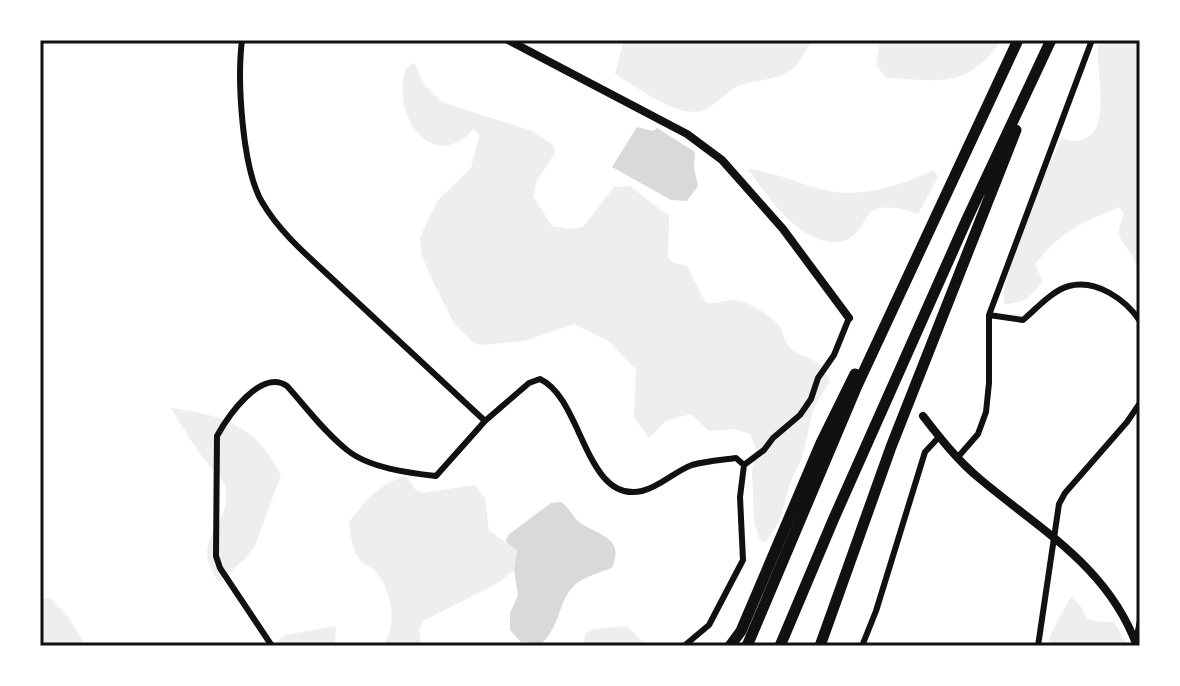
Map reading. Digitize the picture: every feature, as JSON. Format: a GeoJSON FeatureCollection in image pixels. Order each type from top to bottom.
{"type":"FeatureCollection","features":[{"type":"Feature","properties":{"kind":"highway"},"geometry":{"type":"LineString","coordinates":[[747,646],[856,388],[1018,40]]}},
{"type":"Feature","properties":{"kind":"highway"},"geometry":{"type":"LineString","coordinates":[[780,646],[961,233],[1051,40]]}},
{"type":"Feature","properties":{"kind":"highway"},"geometry":{"type":"LineString","coordinates":[[820,646],[891,447],[1051,40]]}},
{"type":"Feature","properties":{"kind":"highway"},"geometry":{"type":"LineString","coordinates":[[730,646],[741,631],[821,443],[900,280],[929,229]]}},
{"type":"Feature","properties":{"kind":"street"},"geometry":{"type":"LineString","coordinates":[[242,40],[243,111],[248,158],[253,183],[274,221],[485,421]]}},
{"type":"Feature","properties":{"kind":"street"},"geometry":{"type":"LineString","coordinates":[[508,40],[672,126],[713,153],[783,229],[849,318],[834,355],[818,378],[811,399],[800,415],[744,465],[740,497],[743,560],[709,625],[684,646]]}},
{"type":"Feature","properties":{"kind":"street"},"geometry":{"type":"LineString","coordinates":[[958,457],[978,434],[986,412],[989,315],[1092,40]]}},
{"type":"Feature","properties":{"kind":"street"},"geometry":{"type":"LineString","coordinates":[[989,315],[1023,320],[1069,286],[1090,286],[1116,296],[1131,308],[1140,321]]}},
{"type":"Feature","properties":{"kind":"street"},"geometry":{"type":"LineString","coordinates":[[272,646],[220,568],[216,556],[217,436],[225,421],[267,381],[280,381],[348,452],[369,462],[417,474],[436,476],[485,421],[529,383],[540,379],[552,385],[562,397],[597,469],[608,482],[623,492],[644,491],[694,465],[736,458],[744,465]]}},
{"type":"Feature","properties":{"kind":"street"},"geometry":{"type":"LineString","coordinates":[[1038,646],[1059,504],[1140,403]]}},
{"type":"Feature","properties":{"kind":"street"},"geometry":{"type":"LineString","coordinates":[[923,416],[977,477],[1087,566],[1107,588],[1136,644]]}},
{"type":"Feature","properties":{"kind":"street"},"geometry":{"type":"LineString","coordinates":[[862,646],[876,611],[925,452],[939,437]]}},
{"type":"Feature","properties":{"kind":"street"},"geometry":{"type":"LineString","coordinates":[[1136,644],[1140,620]]}},
{"type":"Feature","properties":{"kind":"shaded area"},"geometry":{"type":"Polygon","coordinates":[[[624,40],[815,40],[788,72],[740,85],[704,110],[694,112],[658,101],[615,74],[624,40]]]}},
{"type":"Feature","properties":{"kind":"shaded area"},"geometry":{"type":"Polygon","coordinates":[[[880,40],[1002,40],[989,56],[964,75],[938,80],[886,78],[876,65],[880,40]]]}},
{"type":"Feature","properties":{"kind":"shaded area"},"geometry":{"type":"Polygon","coordinates":[[[1100,40],[1140,40],[1140,275],[1120,236],[1119,228],[1124,214],[1119,207],[1083,223],[1053,244],[1035,265],[1043,281],[1039,287],[1022,301],[1004,304],[1009,266],[1016,244],[1062,137],[1071,141],[1080,140],[1091,135],[1097,125],[1100,111],[1100,40]]]}},
{"type":"Feature","properties":{"kind":"shaded area"},"geometry":{"type":"Polygon","coordinates":[[[414,62],[424,84],[442,102],[532,131],[553,145],[555,153],[537,180],[533,196],[552,226],[568,229],[583,227],[614,187],[630,186],[669,216],[668,256],[672,262],[687,266],[706,303],[738,301],[758,309],[780,327],[793,350],[814,360],[824,371],[830,381],[813,410],[802,458],[791,480],[779,522],[765,543],[759,538],[754,521],[752,473],[756,449],[750,434],[735,429],[709,431],[691,414],[666,421],[649,438],[634,417],[636,370],[610,342],[574,324],[524,341],[481,345],[474,343],[455,325],[428,271],[420,237],[438,200],[471,168],[479,135],[474,129],[458,142],[443,146],[429,142],[418,133],[409,119],[403,86],[406,69],[414,62]]]}},
{"type":"Feature","properties":{"kind":"shaded area"},"geometry":{"type":"Polygon","coordinates":[[[637,127],[653,131],[657,128],[695,152],[694,168],[698,186],[687,201],[671,200],[612,167],[637,127]]]}},
{"type":"Feature","properties":{"kind":"shaded area"},"geometry":{"type":"Polygon","coordinates":[[[747,169],[852,193],[881,189],[934,170],[938,177],[918,214],[892,208],[876,209],[849,238],[834,242],[809,235],[795,225],[747,169]]]}},
{"type":"Feature","properties":{"kind":"shaded area"},"geometry":{"type":"Polygon","coordinates":[[[171,408],[236,425],[260,444],[281,475],[255,546],[219,582],[207,555],[208,544],[226,503],[225,487],[171,408]]]}},
{"type":"Feature","properties":{"kind":"shaded area"},"geometry":{"type":"Polygon","coordinates":[[[406,476],[422,493],[475,485],[485,498],[489,531],[517,550],[514,570],[498,583],[423,621],[419,630],[421,646],[383,646],[390,628],[389,596],[374,570],[360,561],[349,522],[381,488],[406,476]]]}},
{"type":"Feature","properties":{"kind":"shaded area"},"geometry":{"type":"Polygon","coordinates":[[[561,502],[579,522],[612,543],[615,557],[612,568],[585,578],[571,589],[553,629],[542,643],[521,642],[510,630],[510,613],[518,595],[514,570],[517,550],[506,542],[508,535],[551,503],[561,502]]]}},
{"type":"Feature","properties":{"kind":"shaded area"},"geometry":{"type":"Polygon","coordinates":[[[1071,597],[1087,618],[1114,622],[1128,646],[1048,646],[1051,633],[1071,597]]]}},
{"type":"Feature","properties":{"kind":"shaded area"},"geometry":{"type":"Polygon","coordinates":[[[50,598],[67,615],[86,646],[40,646],[40,600],[50,598]]]}},
{"type":"Feature","properties":{"kind":"shaded area"},"geometry":{"type":"Polygon","coordinates":[[[336,626],[335,646],[279,646],[278,640],[285,635],[336,626]]]}},
{"type":"Feature","properties":{"kind":"shaded area"},"geometry":{"type":"Polygon","coordinates":[[[627,626],[646,646],[582,646],[586,633],[594,629],[627,626]]]}}]}
